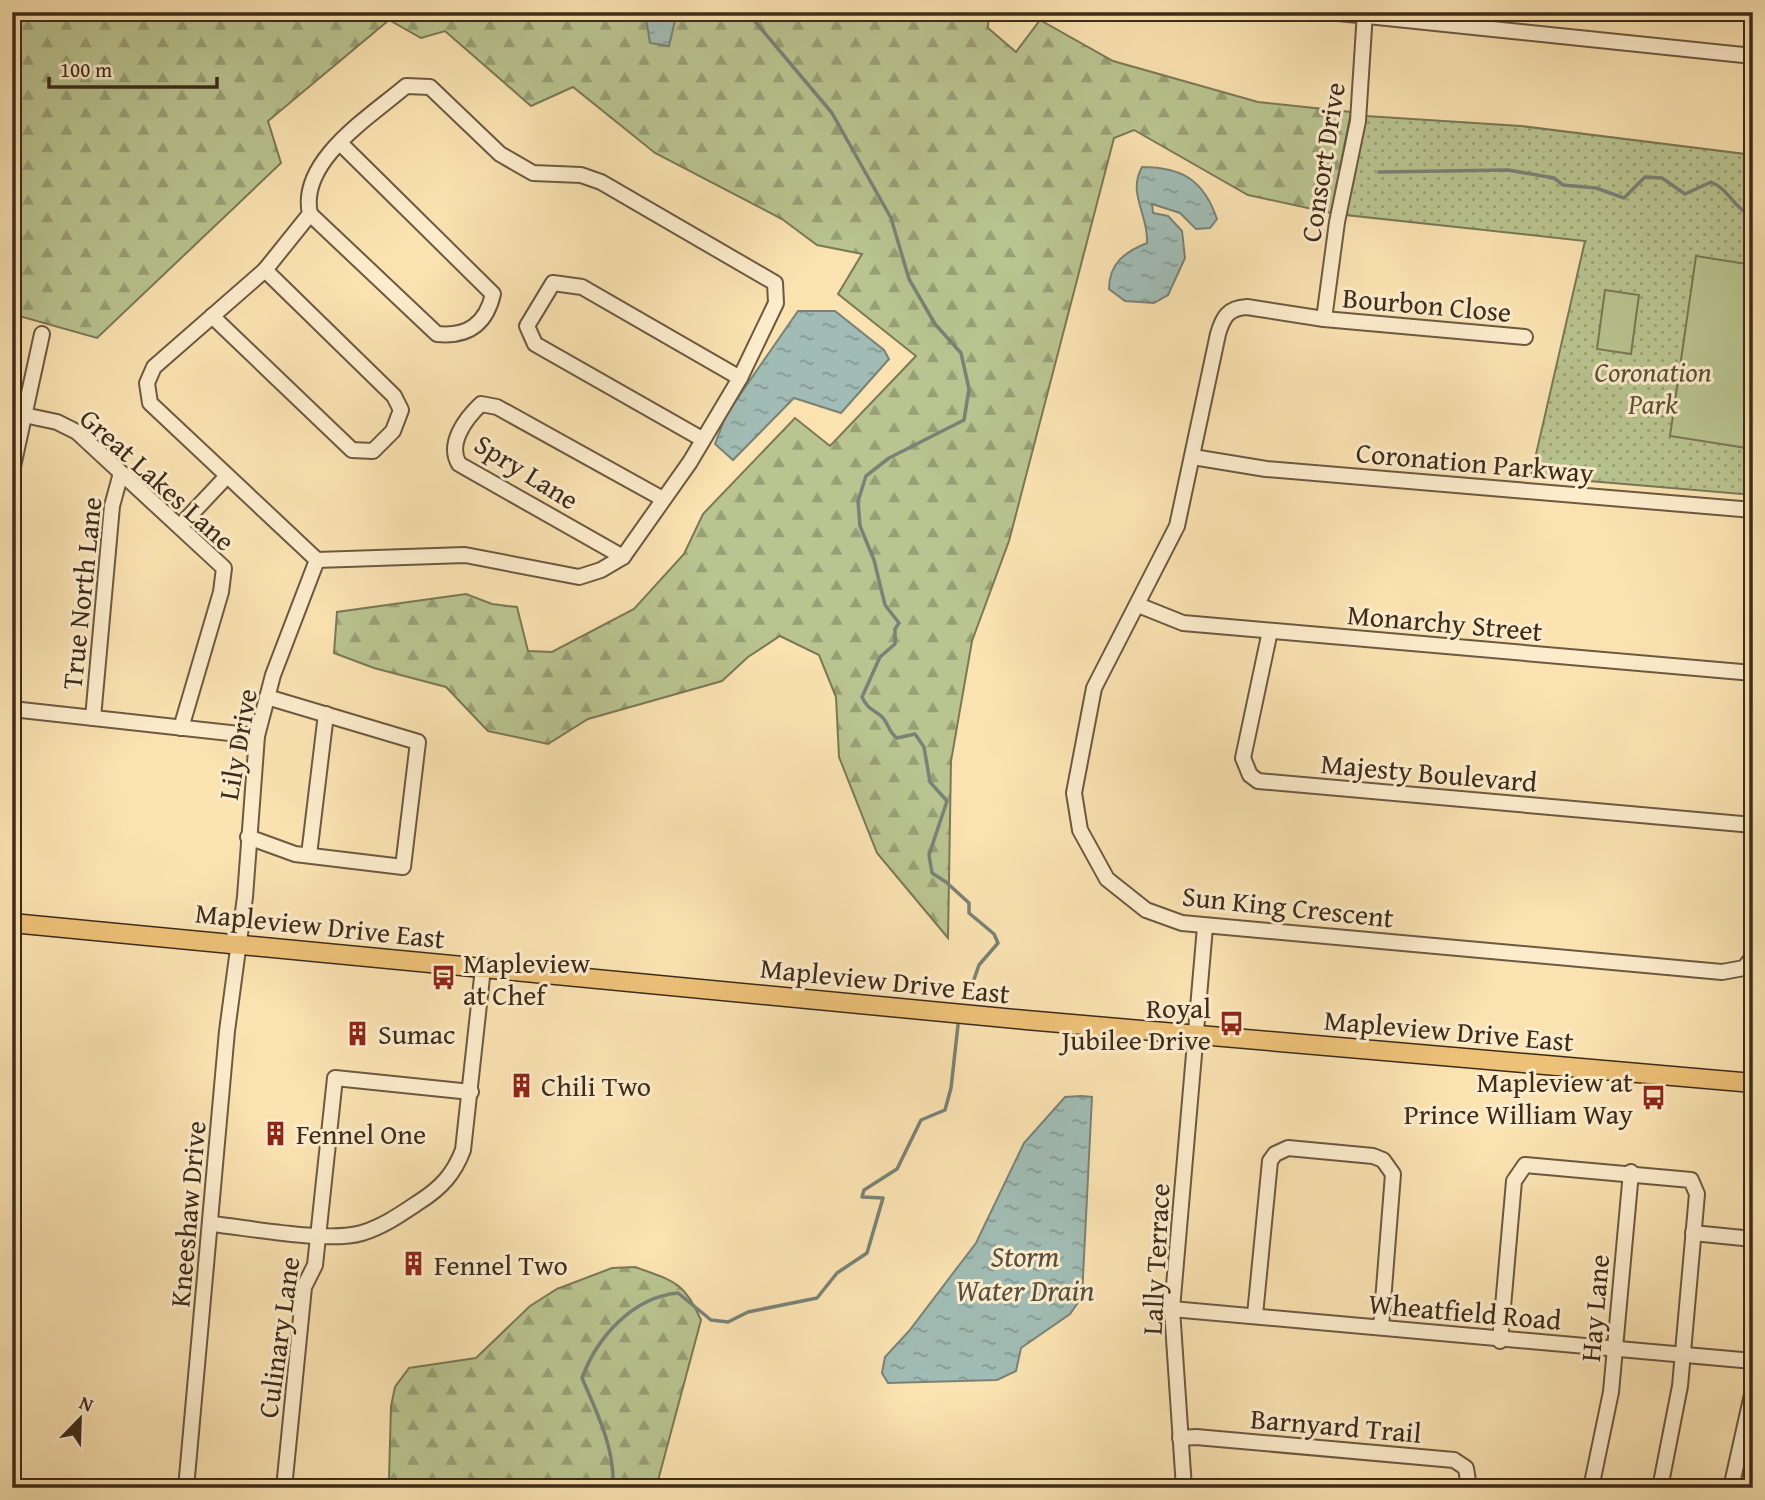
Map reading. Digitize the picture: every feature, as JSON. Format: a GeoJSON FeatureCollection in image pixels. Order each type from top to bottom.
{"type":"FeatureCollection","features":[{"type":"Feature","properties":{"kind":"main road","name":"Mapleview Drive East"},"geometry":{"type":"LineString","coordinates":[[12,923],[1753,1083]]}},
{"type":"Feature","properties":{"kind":"street"},"geometry":{"type":"LineString","coordinates":[[1329,12],[1753,55]]}},
{"type":"Feature","properties":{"kind":"street","name":"Consort Drive"},"geometry":{"type":"LineString","coordinates":[[1324,319],[1337,222],[1358,121],[1364,14]]}},
{"type":"Feature","properties":{"kind":"street"},"geometry":{"type":"LineString","coordinates":[[310,215],[265,270],[154,367],[147,383],[150,403],[317,559],[465,555],[579,577],[601,570],[623,557],[690,462],[740,378],[776,303],[775,284],[677,225],[582,175],[533,173],[500,154],[430,87],[406,86],[324,156],[314,181],[310,215],[437,334],[452,335],[472,330],[489,311],[493,294],[340,143]]}},
{"type":"Feature","properties":{"kind":"street"},"geometry":{"type":"LineString","coordinates":[[212,316],[352,450],[373,451],[393,431],[401,410],[394,396],[265,270]]}},
{"type":"Feature","properties":{"kind":"street"},"geometry":{"type":"LineString","coordinates":[[702,439],[535,344],[527,326],[553,283],[582,287],[740,378]]}},
{"type":"Feature","properties":{"kind":"street","name":"Sun King Crescent"},"geometry":{"type":"LineString","coordinates":[[1324,319],[1247,307],[1237,307],[1225,316],[1218,334],[1174,535],[1094,688],[1076,771],[1074,793],[1078,820],[1096,864],[1121,893],[1160,916],[1205,927],[1722,972],[1744,968],[1753,957]]}},
{"type":"Feature","properties":{"kind":"street","name":"Bourbon Close"},"geometry":{"type":"LineString","coordinates":[[1324,319],[1525,337]]}},
{"type":"Feature","properties":{"kind":"street"},"geometry":{"type":"LineString","coordinates":[[12,471],[42,334]]}},
{"type":"Feature","properties":{"kind":"street","name":"Spry Lane"},"geometry":{"type":"LineString","coordinates":[[623,557],[459,464],[453,455],[456,439],[472,412],[481,404],[497,407],[663,499]]}},
{"type":"Feature","properties":{"kind":"street","name":"Great Lakes Lane"},"geometry":{"type":"LineString","coordinates":[[24,415],[69,426],[220,562],[225,574],[181,727]]}},
{"type":"Feature","properties":{"kind":"street","name":"Coronation Parkway"},"geometry":{"type":"LineString","coordinates":[[1193,457],[1266,468],[1753,510]]}},
{"type":"Feature","properties":{"kind":"street","name":"True North Lane"},"geometry":{"type":"LineString","coordinates":[[93,718],[112,506],[121,473]]}},
{"type":"Feature","properties":{"kind":"street"},"geometry":{"type":"LineString","coordinates":[[180,526],[227,476]]}},
{"type":"Feature","properties":{"kind":"street","name":"Lily Drive"},"geometry":{"type":"LineString","coordinates":[[237,944],[245,897],[257,736],[267,697],[317,559]]}},
{"type":"Feature","properties":{"kind":"street","name":"Monarchy Street"},"geometry":{"type":"LineString","coordinates":[[1138,605],[1172,621],[1753,673]]}},
{"type":"Feature","properties":{"kind":"street","name":"Majesty Boulevard"},"geometry":{"type":"LineString","coordinates":[[1270,631],[1243,758],[1250,775],[1258,781],[1753,825]]}},
{"type":"Feature","properties":{"kind":"street"},"geometry":{"type":"LineString","coordinates":[[248,836],[309,855],[403,867],[418,742],[267,697]]}},
{"type":"Feature","properties":{"kind":"street"},"geometry":{"type":"LineString","coordinates":[[12,709],[257,736]]}},
{"type":"Feature","properties":{"kind":"street"},"geometry":{"type":"LineString","coordinates":[[309,855],[326,714]]}},
{"type":"Feature","properties":{"kind":"street"},"geometry":{"type":"LineString","coordinates":[[1194,1033],[1205,927]]}},
{"type":"Feature","properties":{"kind":"street","name":"Kneeshaw Drive"},"geometry":{"type":"LineString","coordinates":[[186,1488],[237,944]]}},
{"type":"Feature","properties":{"kind":"street"},"geometry":{"type":"LineString","coordinates":[[212,1224],[316,1235],[359,1234],[385,1224],[433,1193],[456,1171],[463,1150],[483,968]]}},
{"type":"Feature","properties":{"kind":"street","name":"Lally Terrace"},"geometry":{"type":"LineString","coordinates":[[1184,1488],[1172,1309],[1194,1033]]}},
{"type":"Feature","properties":{"kind":"street","name":"Culinary Lane"},"geometry":{"type":"LineString","coordinates":[[284,1488],[304,1287],[315,1265],[316,1235],[335,1078],[471,1092]]}},
{"type":"Feature","properties":{"kind":"street"},"geometry":{"type":"LineString","coordinates":[[1255,1315],[1270,1161],[1275,1154],[1288,1149],[1373,1156],[1383,1160],[1393,1174],[1381,1328]]}},
{"type":"Feature","properties":{"kind":"street"},"geometry":{"type":"LineString","coordinates":[[1500,1340],[1514,1181],[1525,1165],[1631,1172],[1690,1180],[1697,1194],[1680,1386],[1660,1488]]}},
{"type":"Feature","properties":{"kind":"street","name":"Hay Lane"},"geometry":{"type":"LineString","coordinates":[[1591,1488],[1607,1414],[1616,1348],[1631,1172]]}},
{"type":"Feature","properties":{"kind":"street"},"geometry":{"type":"LineString","coordinates":[[1693,1233],[1753,1239]]}},
{"type":"Feature","properties":{"kind":"street","name":"Wheatfield Road"},"geometry":{"type":"LineString","coordinates":[[1172,1309],[1753,1361]]}},
{"type":"Feature","properties":{"kind":"street"},"geometry":{"type":"LineString","coordinates":[[1731,1488],[1753,1390]]}},
{"type":"Feature","properties":{"kind":"street","name":"Barnyard Trail"},"geometry":{"type":"LineString","coordinates":[[1180,1438],[1196,1437],[1454,1460],[1466,1468],[1469,1488]]}},
{"type":"Feature","properties":{"kind":"green space"},"geometry":{"type":"Polygon","coordinates":[[[12,12],[989,12],[988,28],[1016,52],[1040,20],[1113,61],[1258,102],[1351,112],[1331,213],[1248,195],[1134,130],[1114,138],[1009,541],[972,641],[951,761],[948,938],[877,853],[839,757],[836,697],[819,655],[780,636],[748,657],[722,681],[588,719],[548,744],[488,731],[446,687],[374,668],[334,653],[337,612],[466,594],[492,604],[517,607],[528,651],[552,652],[634,609],[684,554],[703,514],[795,418],[830,446],[916,356],[838,294],[862,254],[817,245],[782,219],[655,153],[573,87],[531,106],[445,31],[421,38],[389,20],[268,121],[281,163],[97,338],[12,314],[12,12]]]}},
{"type":"Feature","properties":{"kind":"green space","name":"Coronation Park"},"geometry":{"type":"Polygon","coordinates":[[[1366,116],[1521,126],[1753,155],[1753,495],[1531,476],[1585,241],[1346,215],[1366,116]]]}},
{"type":"Feature","properties":{"kind":"green space"},"geometry":{"type":"Polygon","coordinates":[[[1696,256],[1753,265],[1753,449],[1670,436],[1696,256]]]}},
{"type":"Feature","properties":{"kind":"green space"},"geometry":{"type":"Polygon","coordinates":[[[1605,290],[1639,295],[1631,354],[1597,349],[1605,290]]]}},
{"type":"Feature","properties":{"kind":"green space"},"geometry":{"type":"Polygon","coordinates":[[[635,1267],[676,1284],[689,1297],[701,1320],[656,1488],[394,1488],[389,1479],[391,1406],[395,1387],[409,1368],[476,1358],[530,1306],[557,1289],[612,1268],[635,1267]]]}},
{"type":"Feature","properties":{"kind":"water"},"geometry":{"type":"Polygon","coordinates":[[[645,12],[677,12],[669,46],[650,43],[645,12]]]}},
{"type":"Feature","properties":{"kind":"water"},"geometry":{"type":"Polygon","coordinates":[[[1142,167],[1169,170],[1190,179],[1206,195],[1217,219],[1210,228],[1196,229],[1180,213],[1152,204],[1153,213],[1168,216],[1182,231],[1185,258],[1168,295],[1154,303],[1125,301],[1109,289],[1115,265],[1132,250],[1147,243],[1137,186],[1142,167]]]}},
{"type":"Feature","properties":{"kind":"water"},"geometry":{"type":"Polygon","coordinates":[[[798,311],[835,311],[884,350],[889,359],[841,413],[794,398],[733,460],[715,444],[726,415],[798,311]]]}},
{"type":"Feature","properties":{"kind":"water","name":"Storm Water Drain"},"geometry":{"type":"Polygon","coordinates":[[[1065,1097],[1092,1097],[1082,1297],[1070,1314],[1021,1348],[1016,1371],[997,1380],[888,1383],[882,1373],[885,1357],[909,1331],[976,1243],[1024,1143],[1065,1097]]]}},
{"type":"Feature","properties":{"kind":"waterway"},"geometry":{"type":"LineString","coordinates":[[747,12],[832,113],[891,218],[909,279],[935,324],[961,353],[969,389],[964,420],[889,458],[866,476],[858,501],[860,526],[874,560],[885,605],[899,623],[895,629],[895,644],[880,657],[862,697],[869,708],[883,718],[897,738],[915,734],[924,747],[930,782],[947,801],[929,855],[932,873],[969,903],[969,913],[994,934],[998,943],[979,965],[970,991]]}},
{"type":"Feature","properties":{"kind":"waterway"},"geometry":{"type":"LineString","coordinates":[[1379,172],[1508,170],[1554,178],[1563,185],[1596,188],[1624,198],[1645,177],[1662,178],[1685,194],[1711,182],[1721,188],[1746,213],[1753,205]]}},
{"type":"Feature","properties":{"kind":"waterway"},"geometry":{"type":"LineString","coordinates":[[613,1488],[608,1445],[582,1378],[607,1334],[646,1302],[678,1293],[711,1320],[728,1322],[748,1312],[817,1298],[837,1273],[867,1253],[883,1198],[862,1197],[864,1190],[897,1169],[921,1120],[945,1110],[951,1088],[958,1025]]}},
{"type":"Feature","properties":{"kind":"place","name":"Mapleview at Chef"},"geometry":{"type":"Point","coordinates":[443,978]}},
{"type":"Feature","properties":{"kind":"place","name":"Royal Jubilee Drive"},"geometry":{"type":"Point","coordinates":[1231,1023]}},
{"type":"Feature","properties":{"kind":"place","name":"Sumac"},"geometry":{"type":"Point","coordinates":[358,1033]}},
{"type":"Feature","properties":{"kind":"place","name":"Chili Two"},"geometry":{"type":"Point","coordinates":[521,1085]}},
{"type":"Feature","properties":{"kind":"place","name":"Mapleview at Prince William Way"},"geometry":{"type":"Point","coordinates":[1653,1097]}},
{"type":"Feature","properties":{"kind":"place","name":"Fennel One"},"geometry":{"type":"Point","coordinates":[276,1133]}},
{"type":"Feature","properties":{"kind":"place","name":"Fennel Two"},"geometry":{"type":"Point","coordinates":[414,1264]}}]}
